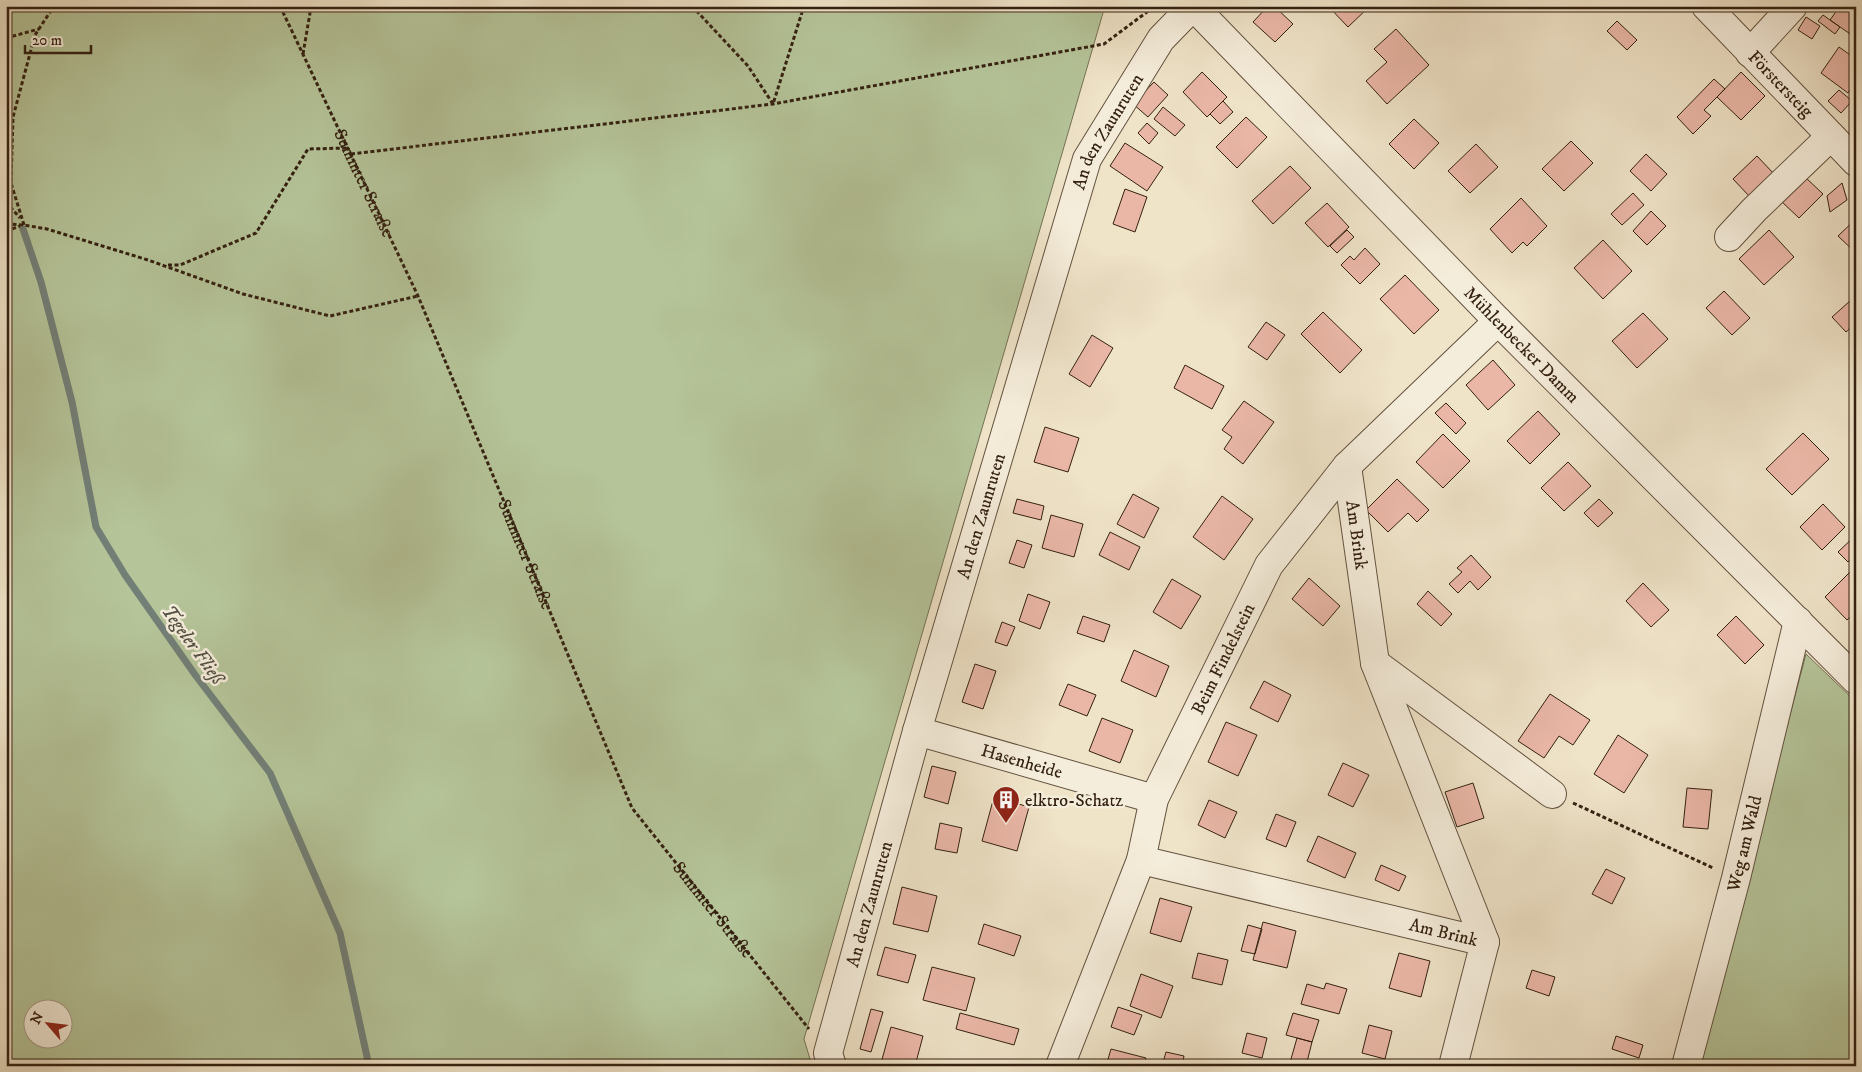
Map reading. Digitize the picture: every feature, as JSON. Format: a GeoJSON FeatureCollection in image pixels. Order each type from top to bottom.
{"type":"FeatureCollection","features":[{"type":"Feature","properties":{"kind":"street","name":"Mühlenbecker Damm"},"geometry":{"type":"LineString","coordinates":[[1193,6],[1498,321],[1856,680]]}},
{"type":"Feature","properties":{"kind":"street","name":"An den Zaunruten"},"geometry":{"type":"LineString","coordinates":[[830,1059],[918,730],[1087,159],[1161,39],[1193,6]]}},
{"type":"Feature","properties":{"kind":"street","name":"Förstersteig"},"geometry":{"type":"LineString","coordinates":[[1706,6],[1856,162]]}},
{"type":"Feature","properties":{"kind":"street"},"geometry":{"type":"LineString","coordinates":[[1750,53],[1793,6]]}},
{"type":"Feature","properties":{"kind":"street"},"geometry":{"type":"LineString","coordinates":[[1729,237],[1754,210],[1831,136]]}},
{"type":"Feature","properties":{"kind":"street","name":"Beim Findelstein"},"geometry":{"type":"LineString","coordinates":[[1060,1066],[1141,860],[1154,800],[1269,565],[1347,466],[1498,321]]}},
{"type":"Feature","properties":{"kind":"street","name":"Am Brink"},"geometry":{"type":"LineString","coordinates":[[1347,466],[1375,663],[1485,942]]}},
{"type":"Feature","properties":{"kind":"street","name":"Weg am Wald"},"geometry":{"type":"LineString","coordinates":[[1686,1066],[1736,878],[1798,621]]}},
{"type":"Feature","properties":{"kind":"street"},"geometry":{"type":"LineString","coordinates":[[1375,663],[1552,794]]}},
{"type":"Feature","properties":{"kind":"street","name":"Hasenheide"},"geometry":{"type":"LineString","coordinates":[[918,730],[1154,800]]}},
{"type":"Feature","properties":{"kind":"street","name":"Am Brink"},"geometry":{"type":"LineString","coordinates":[[1141,860],[1485,942]]}},
{"type":"Feature","properties":{"kind":"street"},"geometry":{"type":"LineString","coordinates":[[1453,1066],[1485,942]]}},
{"type":"Feature","properties":{"kind":"path"},"geometry":{"type":"LineString","coordinates":[[24,225],[11,183],[13,117],[35,35],[54,6]]}},
{"type":"Feature","properties":{"kind":"path","name":"Summter Straße"},"geometry":{"type":"LineString","coordinates":[[280,6],[418,296],[632,808],[830,1059]]}},
{"type":"Feature","properties":{"kind":"path"},"geometry":{"type":"LineString","coordinates":[[692,6],[748,66],[773,104]]}},
{"type":"Feature","properties":{"kind":"path"},"geometry":{"type":"LineString","coordinates":[[773,104],[804,6]]}},
{"type":"Feature","properties":{"kind":"path"},"geometry":{"type":"LineString","coordinates":[[351,154],[773,104],[1104,44],[1155,6]]}},
{"type":"Feature","properties":{"kind":"path"},"geometry":{"type":"LineString","coordinates":[[303,54],[310,7]]}},
{"type":"Feature","properties":{"kind":"path"},"geometry":{"type":"LineString","coordinates":[[6,38],[39,29]]}},
{"type":"Feature","properties":{"kind":"path"},"geometry":{"type":"LineString","coordinates":[[164,265],[180,265],[256,233],[308,149],[348,148]]}},
{"type":"Feature","properties":{"kind":"path"},"geometry":{"type":"LineString","coordinates":[[6,202],[22,220],[24,225]]}},
{"type":"Feature","properties":{"kind":"path"},"geometry":{"type":"LineString","coordinates":[[6,224],[47,229],[164,265],[243,294],[330,316],[418,296]]}},
{"type":"Feature","properties":{"kind":"path"},"geometry":{"type":"LineString","coordinates":[[6,230],[24,225]]}},
{"type":"Feature","properties":{"kind":"path"},"geometry":{"type":"LineString","coordinates":[[1552,794],[1736,878]]}},
{"type":"Feature","properties":{"kind":"green space"},"geometry":{"type":"Polygon","coordinates":[[[6,6],[1105,6],[804,1039],[812,1066],[6,1066],[6,6]]]}},
{"type":"Feature","properties":{"kind":"green space"},"geometry":{"type":"Polygon","coordinates":[[[1806,654],[1856,702],[1856,1066],[1698,1066],[1806,654]]]}},
{"type":"Feature","properties":{"kind":"building"},"geometry":{"type":"Polygon","coordinates":[[[1268,6],[1274,6],[1293,24],[1275,42],[1253,22],[1268,6]]]}},
{"type":"Feature","properties":{"kind":"building"},"geometry":{"type":"Polygon","coordinates":[[[1328,6],[1370,6],[1348,27],[1328,6]]]}},
{"type":"Feature","properties":{"kind":"building"},"geometry":{"type":"Polygon","coordinates":[[[1840,6],[1856,6],[1856,38],[1830,20],[1840,6]]]}},
{"type":"Feature","properties":{"kind":"building"},"geometry":{"type":"Polygon","coordinates":[[[1823,15],[1840,27],[1835,34],[1818,21],[1823,15]]]}},
{"type":"Feature","properties":{"kind":"building"},"geometry":{"type":"Polygon","coordinates":[[[1806,17],[1820,26],[1812,39],[1798,30],[1806,17]]]}},
{"type":"Feature","properties":{"kind":"building"},"geometry":{"type":"Polygon","coordinates":[[[1617,21],[1637,40],[1627,50],[1607,31],[1617,21]]]}},
{"type":"Feature","properties":{"kind":"building"},"geometry":{"type":"Polygon","coordinates":[[[1396,29],[1429,65],[1387,104],[1366,81],[1387,62],[1374,49],[1396,29]]]}},
{"type":"Feature","properties":{"kind":"building"},"geometry":{"type":"Polygon","coordinates":[[[1839,47],[1856,59],[1856,81],[1848,93],[1821,73],[1839,47]]]}},
{"type":"Feature","properties":{"kind":"building"},"geometry":{"type":"Polygon","coordinates":[[[1202,72],[1227,97],[1207,117],[1183,92],[1202,72]]]}},
{"type":"Feature","properties":{"kind":"building"},"geometry":{"type":"Polygon","coordinates":[[[1741,72],[1765,96],[1741,120],[1717,97],[1741,72]]]}},
{"type":"Feature","properties":{"kind":"building"},"geometry":{"type":"Polygon","coordinates":[[[1714,79],[1725,89],[1704,110],[1711,116],[1693,134],[1677,117],[1714,79]]]}},
{"type":"Feature","properties":{"kind":"building"},"geometry":{"type":"Polygon","coordinates":[[[1154,82],[1168,95],[1148,117],[1133,104],[1154,82]]]}},
{"type":"Feature","properties":{"kind":"building"},"geometry":{"type":"Polygon","coordinates":[[[1839,90],[1852,101],[1841,113],[1828,101],[1839,90]]]}},
{"type":"Feature","properties":{"kind":"building"},"geometry":{"type":"Polygon","coordinates":[[[1223,101],[1233,112],[1220,124],[1210,114],[1223,101]]]}},
{"type":"Feature","properties":{"kind":"building"},"geometry":{"type":"Polygon","coordinates":[[[1163,107],[1185,125],[1175,136],[1154,119],[1163,107]]]}},
{"type":"Feature","properties":{"kind":"building"},"geometry":{"type":"Polygon","coordinates":[[[1246,117],[1267,137],[1237,168],[1216,147],[1246,117]]]}},
{"type":"Feature","properties":{"kind":"building"},"geometry":{"type":"Polygon","coordinates":[[[1414,119],[1439,143],[1414,169],[1389,144],[1414,119]]]}},
{"type":"Feature","properties":{"kind":"building"},"geometry":{"type":"Polygon","coordinates":[[[1147,123],[1158,133],[1149,144],[1138,133],[1147,123]]]}},
{"type":"Feature","properties":{"kind":"building"},"geometry":{"type":"Polygon","coordinates":[[[1571,141],[1593,163],[1564,191],[1542,169],[1571,141]]]}},
{"type":"Feature","properties":{"kind":"building"},"geometry":{"type":"Polygon","coordinates":[[[1125,143],[1163,167],[1147,191],[1110,166],[1125,143]]]}},
{"type":"Feature","properties":{"kind":"building"},"geometry":{"type":"Polygon","coordinates":[[[1476,144],[1498,167],[1470,193],[1448,171],[1476,144]]]}},
{"type":"Feature","properties":{"kind":"building"},"geometry":{"type":"Polygon","coordinates":[[[1646,154],[1667,174],[1651,191],[1630,171],[1646,154]]]}},
{"type":"Feature","properties":{"kind":"building"},"geometry":{"type":"Polygon","coordinates":[[[1757,156],[1775,175],[1751,198],[1733,179],[1757,156]]]}},
{"type":"Feature","properties":{"kind":"building"},"geometry":{"type":"Polygon","coordinates":[[[1290,166],[1311,188],[1273,224],[1252,201],[1290,166]]]}},
{"type":"Feature","properties":{"kind":"building"},"geometry":{"type":"Polygon","coordinates":[[[1805,177],[1823,194],[1799,218],[1781,201],[1805,177]]]}},
{"type":"Feature","properties":{"kind":"building"},"geometry":{"type":"Polygon","coordinates":[[[1842,183],[1847,200],[1830,212],[1827,196],[1842,183]]]}},
{"type":"Feature","properties":{"kind":"building"},"geometry":{"type":"Polygon","coordinates":[[[1125,189],[1147,197],[1135,232],[1113,224],[1125,189]]]}},
{"type":"Feature","properties":{"kind":"building"},"geometry":{"type":"Polygon","coordinates":[[[1633,193],[1644,205],[1622,225],[1611,214],[1633,193]]]}},
{"type":"Feature","properties":{"kind":"building"},"geometry":{"type":"Polygon","coordinates":[[[1521,198],[1547,226],[1527,246],[1523,242],[1512,253],[1490,229],[1521,198]]]}},
{"type":"Feature","properties":{"kind":"building"},"geometry":{"type":"Polygon","coordinates":[[[1327,203],[1349,227],[1328,247],[1305,223],[1327,203]]]}},
{"type":"Feature","properties":{"kind":"building"},"geometry":{"type":"Polygon","coordinates":[[[1651,211],[1666,226],[1647,245],[1633,231],[1651,211]]]}},
{"type":"Feature","properties":{"kind":"building"},"geometry":{"type":"Polygon","coordinates":[[[1856,219],[1856,253],[1838,236],[1856,219]]]}},
{"type":"Feature","properties":{"kind":"building"},"geometry":{"type":"Polygon","coordinates":[[[1347,230],[1354,237],[1337,253],[1330,246],[1347,230]]]}},
{"type":"Feature","properties":{"kind":"building"},"geometry":{"type":"Polygon","coordinates":[[[1769,230],[1794,257],[1764,285],[1739,259],[1769,230]]]}},
{"type":"Feature","properties":{"kind":"building"},"geometry":{"type":"Polygon","coordinates":[[[1603,240],[1632,271],[1603,299],[1574,268],[1603,240]]]}},
{"type":"Feature","properties":{"kind":"building"},"geometry":{"type":"Polygon","coordinates":[[[1365,248],[1380,264],[1360,284],[1341,265],[1350,256],[1354,260],[1365,248]]]}},
{"type":"Feature","properties":{"kind":"building"},"geometry":{"type":"Polygon","coordinates":[[[1405,275],[1439,310],[1414,334],[1380,299],[1405,275]]]}},
{"type":"Feature","properties":{"kind":"building"},"geometry":{"type":"Polygon","coordinates":[[[1724,291],[1750,318],[1732,335],[1706,308],[1724,291]]]}},
{"type":"Feature","properties":{"kind":"building"},"geometry":{"type":"Polygon","coordinates":[[[1850,301],[1856,307],[1856,323],[1846,332],[1832,317],[1850,301]]]}},
{"type":"Feature","properties":{"kind":"building"},"geometry":{"type":"Polygon","coordinates":[[[1323,312],[1362,350],[1340,373],[1301,334],[1323,312]]]}},
{"type":"Feature","properties":{"kind":"building"},"geometry":{"type":"Polygon","coordinates":[[[1643,313],[1668,339],[1637,368],[1612,341],[1643,313]]]}},
{"type":"Feature","properties":{"kind":"building"},"geometry":{"type":"Polygon","coordinates":[[[1266,322],[1285,335],[1267,360],[1248,347],[1266,322]]]}},
{"type":"Feature","properties":{"kind":"building"},"geometry":{"type":"Polygon","coordinates":[[[1092,335],[1113,348],[1090,387],[1069,374],[1092,335]]]}},
{"type":"Feature","properties":{"kind":"building"},"geometry":{"type":"Polygon","coordinates":[[[1493,360],[1515,385],[1488,410],[1466,385],[1493,360]]]}},
{"type":"Feature","properties":{"kind":"building"},"geometry":{"type":"Polygon","coordinates":[[[1185,365],[1224,386],[1212,409],[1174,388],[1185,365]]]}},
{"type":"Feature","properties":{"kind":"building"},"geometry":{"type":"Polygon","coordinates":[[[1244,401],[1274,422],[1243,464],[1224,449],[1232,437],[1222,430],[1244,401]]]}},
{"type":"Feature","properties":{"kind":"building"},"geometry":{"type":"Polygon","coordinates":[[[1446,403],[1466,423],[1456,434],[1435,413],[1446,403]]]}},
{"type":"Feature","properties":{"kind":"building"},"geometry":{"type":"Polygon","coordinates":[[[1538,411],[1560,434],[1530,464],[1507,441],[1538,411]]]}},
{"type":"Feature","properties":{"kind":"building"},"geometry":{"type":"Polygon","coordinates":[[[1045,427],[1079,438],[1068,472],[1034,462],[1045,427]]]}},
{"type":"Feature","properties":{"kind":"building"},"geometry":{"type":"Polygon","coordinates":[[[1803,433],[1829,459],[1792,495],[1766,469],[1803,433]]]}},
{"type":"Feature","properties":{"kind":"building"},"geometry":{"type":"Polygon","coordinates":[[[1443,434],[1470,461],[1443,488],[1416,462],[1443,434]]]}},
{"type":"Feature","properties":{"kind":"building"},"geometry":{"type":"Polygon","coordinates":[[[1568,462],[1591,486],[1564,511],[1541,488],[1568,462]]]}},
{"type":"Feature","properties":{"kind":"building"},"geometry":{"type":"Polygon","coordinates":[[[1397,479],[1429,510],[1417,522],[1408,513],[1388,532],[1366,510],[1397,479]]]}},
{"type":"Feature","properties":{"kind":"building"},"geometry":{"type":"Polygon","coordinates":[[[1133,494],[1159,508],[1144,538],[1117,524],[1133,494]]]}},
{"type":"Feature","properties":{"kind":"building"},"geometry":{"type":"Polygon","coordinates":[[[1222,496],[1253,519],[1224,560],[1193,537],[1222,496]]]}},
{"type":"Feature","properties":{"kind":"building"},"geometry":{"type":"Polygon","coordinates":[[[1017,499],[1044,506],[1041,520],[1013,513],[1017,499]]]}},
{"type":"Feature","properties":{"kind":"building"},"geometry":{"type":"Polygon","coordinates":[[[1599,499],[1613,513],[1598,527],[1584,513],[1599,499]]]}},
{"type":"Feature","properties":{"kind":"building"},"geometry":{"type":"Polygon","coordinates":[[[1823,504],[1845,527],[1822,550],[1800,527],[1823,504]]]}},
{"type":"Feature","properties":{"kind":"building"},"geometry":{"type":"Polygon","coordinates":[[[1051,515],[1083,524],[1074,557],[1042,548],[1051,515]]]}},
{"type":"Feature","properties":{"kind":"building"},"geometry":{"type":"Polygon","coordinates":[[[1110,532],[1140,547],[1129,570],[1099,555],[1110,532]]]}},
{"type":"Feature","properties":{"kind":"building"},"geometry":{"type":"Polygon","coordinates":[[[1856,535],[1856,554],[1848,562],[1838,552],[1856,535]]]}},
{"type":"Feature","properties":{"kind":"building"},"geometry":{"type":"Polygon","coordinates":[[[1017,540],[1032,545],[1024,568],[1009,563],[1017,540]]]}},
{"type":"Feature","properties":{"kind":"building"},"geometry":{"type":"Polygon","coordinates":[[[1471,555],[1491,577],[1478,590],[1470,581],[1458,593],[1449,584],[1462,572],[1457,568],[1471,555]]]}},
{"type":"Feature","properties":{"kind":"building"},"geometry":{"type":"Polygon","coordinates":[[[1854,568],[1856,612],[1847,620],[1825,597],[1854,568]]]}},
{"type":"Feature","properties":{"kind":"building"},"geometry":{"type":"Polygon","coordinates":[[[1309,578],[1340,606],[1323,626],[1292,599],[1309,578]]]}},
{"type":"Feature","properties":{"kind":"building"},"geometry":{"type":"Polygon","coordinates":[[[1172,579],[1201,596],[1181,629],[1153,612],[1172,579]]]}},
{"type":"Feature","properties":{"kind":"building"},"geometry":{"type":"Polygon","coordinates":[[[1643,583],[1669,610],[1651,627],[1626,601],[1643,583]]]}},
{"type":"Feature","properties":{"kind":"building"},"geometry":{"type":"Polygon","coordinates":[[[1428,591],[1452,614],[1441,626],[1417,604],[1428,591]]]}},
{"type":"Feature","properties":{"kind":"building"},"geometry":{"type":"Polygon","coordinates":[[[1028,594],[1050,602],[1040,629],[1019,621],[1028,594]]]}},
{"type":"Feature","properties":{"kind":"building"},"geometry":{"type":"Polygon","coordinates":[[[1083,616],[1110,625],[1104,642],[1077,633],[1083,616]]]}},
{"type":"Feature","properties":{"kind":"building"},"geometry":{"type":"Polygon","coordinates":[[[1736,616],[1764,645],[1745,664],[1717,635],[1736,616]]]}},
{"type":"Feature","properties":{"kind":"building"},"geometry":{"type":"Polygon","coordinates":[[[1002,622],[1015,627],[1007,646],[995,642],[1002,622]]]}},
{"type":"Feature","properties":{"kind":"building"},"geometry":{"type":"Polygon","coordinates":[[[1134,650],[1169,666],[1156,697],[1121,681],[1134,650]]]}},
{"type":"Feature","properties":{"kind":"building"},"geometry":{"type":"Polygon","coordinates":[[[975,664],[996,671],[983,709],[962,702],[975,664]]]}},
{"type":"Feature","properties":{"kind":"building"},"geometry":{"type":"Polygon","coordinates":[[[1264,681],[1291,695],[1278,722],[1250,708],[1264,681]]]}},
{"type":"Feature","properties":{"kind":"building"},"geometry":{"type":"Polygon","coordinates":[[[1068,684],[1096,695],[1087,716],[1059,705],[1068,684]]]}},
{"type":"Feature","properties":{"kind":"building"},"geometry":{"type":"Polygon","coordinates":[[[1550,694],[1590,720],[1573,745],[1559,736],[1544,758],[1518,741],[1550,694]]]}},
{"type":"Feature","properties":{"kind":"building"},"geometry":{"type":"Polygon","coordinates":[[[1102,718],[1133,730],[1120,763],[1089,751],[1102,718]]]}},
{"type":"Feature","properties":{"kind":"building"},"geometry":{"type":"Polygon","coordinates":[[[1226,722],[1257,735],[1238,776],[1208,762],[1226,722]]]}},
{"type":"Feature","properties":{"kind":"building"},"geometry":{"type":"Polygon","coordinates":[[[1618,735],[1648,755],[1624,793],[1594,774],[1618,735]]]}},
{"type":"Feature","properties":{"kind":"building"},"geometry":{"type":"Polygon","coordinates":[[[1343,763],[1369,775],[1353,807],[1328,795],[1343,763]]]}},
{"type":"Feature","properties":{"kind":"building"},"geometry":{"type":"Polygon","coordinates":[[[932,766],[956,772],[948,804],[924,797],[932,766]]]}},
{"type":"Feature","properties":{"kind":"building"},"geometry":{"type":"Polygon","coordinates":[[[1473,783],[1484,818],[1457,827],[1445,792],[1473,783]]]}},
{"type":"Feature","properties":{"kind":"building"},"geometry":{"type":"Polygon","coordinates":[[[1687,788],[1712,790],[1708,829],[1683,827],[1687,788]]]}},
{"type":"Feature","properties":{"kind":"building","name":"elktro-Schatz"},"geometry":{"type":"Polygon","coordinates":[[[994,797],[1029,807],[1017,851],[982,841],[994,797]]]}},
{"type":"Feature","properties":{"kind":"building"},"geometry":{"type":"Polygon","coordinates":[[[1209,800],[1237,812],[1225,838],[1198,825],[1209,800]]]}},
{"type":"Feature","properties":{"kind":"building"},"geometry":{"type":"Polygon","coordinates":[[[1276,814],[1296,822],[1286,847],[1266,839],[1276,814]]]}},
{"type":"Feature","properties":{"kind":"building"},"geometry":{"type":"Polygon","coordinates":[[[940,823],[962,828],[957,853],[935,849],[940,823]]]}},
{"type":"Feature","properties":{"kind":"building"},"geometry":{"type":"Polygon","coordinates":[[[1318,836],[1356,853],[1345,878],[1307,861],[1318,836]]]}},
{"type":"Feature","properties":{"kind":"building"},"geometry":{"type":"Polygon","coordinates":[[[1381,865],[1406,876],[1399,891],[1375,880],[1381,865]]]}},
{"type":"Feature","properties":{"kind":"building"},"geometry":{"type":"Polygon","coordinates":[[[1606,869],[1625,878],[1612,904],[1592,894],[1606,869]]]}},
{"type":"Feature","properties":{"kind":"building"},"geometry":{"type":"Polygon","coordinates":[[[902,887],[937,896],[928,932],[893,924],[902,887]]]}},
{"type":"Feature","properties":{"kind":"building"},"geometry":{"type":"Polygon","coordinates":[[[1160,898],[1192,907],[1181,942],[1150,933],[1160,898]]]}},
{"type":"Feature","properties":{"kind":"building"},"geometry":{"type":"Polygon","coordinates":[[[1263,922],[1296,931],[1287,968],[1253,960],[1263,922]]]}},
{"type":"Feature","properties":{"kind":"building"},"geometry":{"type":"Polygon","coordinates":[[[984,924],[1021,936],[1014,956],[978,944],[984,924]]]}},
{"type":"Feature","properties":{"kind":"building"},"geometry":{"type":"Polygon","coordinates":[[[1248,925],[1262,929],[1255,954],[1241,951],[1248,925]]]}},
{"type":"Feature","properties":{"kind":"building"},"geometry":{"type":"Polygon","coordinates":[[[885,947],[916,955],[908,983],[877,975],[885,947]]]}},
{"type":"Feature","properties":{"kind":"building"},"geometry":{"type":"Polygon","coordinates":[[[1198,953],[1228,960],[1222,985],[1192,978],[1198,953]]]}},
{"type":"Feature","properties":{"kind":"building"},"geometry":{"type":"Polygon","coordinates":[[[1399,953],[1430,961],[1421,997],[1389,988],[1399,953]]]}},
{"type":"Feature","properties":{"kind":"building"},"geometry":{"type":"Polygon","coordinates":[[[932,967],[975,978],[966,1011],[923,1000],[932,967]]]}},
{"type":"Feature","properties":{"kind":"building"},"geometry":{"type":"Polygon","coordinates":[[[1532,970],[1555,977],[1549,996],[1526,988],[1532,970]]]}},
{"type":"Feature","properties":{"kind":"building"},"geometry":{"type":"Polygon","coordinates":[[[1141,974],[1173,986],[1161,1018],[1130,1006],[1141,974]]]}},
{"type":"Feature","properties":{"kind":"building"},"geometry":{"type":"Polygon","coordinates":[[[1326,983],[1347,989],[1339,1014],[1301,1004],[1307,984],[1324,989],[1326,983]]]}},
{"type":"Feature","properties":{"kind":"building"},"geometry":{"type":"Polygon","coordinates":[[[1118,1007],[1142,1015],[1134,1035],[1111,1027],[1118,1007]]]}},
{"type":"Feature","properties":{"kind":"building"},"geometry":{"type":"Polygon","coordinates":[[[871,1009],[883,1012],[871,1052],[860,1049],[871,1009]]]}},
{"type":"Feature","properties":{"kind":"building"},"geometry":{"type":"Polygon","coordinates":[[[960,1013],[1019,1029],[1014,1045],[956,1029],[960,1013]]]}},
{"type":"Feature","properties":{"kind":"building"},"geometry":{"type":"Polygon","coordinates":[[[1293,1013],[1319,1020],[1312,1042],[1286,1035],[1293,1013]]]}},
{"type":"Feature","properties":{"kind":"building"},"geometry":{"type":"Polygon","coordinates":[[[1369,1025],[1392,1031],[1385,1059],[1362,1053],[1369,1025]]]}},
{"type":"Feature","properties":{"kind":"building"},"geometry":{"type":"Polygon","coordinates":[[[891,1027],[923,1036],[915,1066],[891,1066],[881,1063],[891,1027]]]}},
{"type":"Feature","properties":{"kind":"building"},"geometry":{"type":"Polygon","coordinates":[[[1247,1033],[1267,1038],[1262,1058],[1242,1053],[1247,1033]]]}},
{"type":"Feature","properties":{"kind":"building"},"geometry":{"type":"Polygon","coordinates":[[[1616,1036],[1643,1045],[1639,1058],[1612,1049],[1616,1036]]]}},
{"type":"Feature","properties":{"kind":"building"},"geometry":{"type":"Polygon","coordinates":[[[1297,1038],[1312,1042],[1306,1066],[1289,1066],[1297,1038]]]}},
{"type":"Feature","properties":{"kind":"building"},"geometry":{"type":"Polygon","coordinates":[[[1111,1049],[1146,1058],[1144,1066],[1106,1066],[1111,1049]]]}},
{"type":"Feature","properties":{"kind":"building"},"geometry":{"type":"Polygon","coordinates":[[[1166,1052],[1184,1056],[1182,1066],[1162,1066],[1166,1052]]]}},
{"type":"Feature","properties":{"kind":"waterway","name":"Tegeler Fließ"},"geometry":{"type":"LineString","coordinates":[[23,229],[41,282],[72,402],[96,527],[125,575],[196,676],[270,773],[340,933],[369,1066]]}},
{"type":"Feature","properties":{"kind":"place","name":"elktro-Schatz"},"geometry":{"type":"Point","coordinates":[1006,824]}}]}
